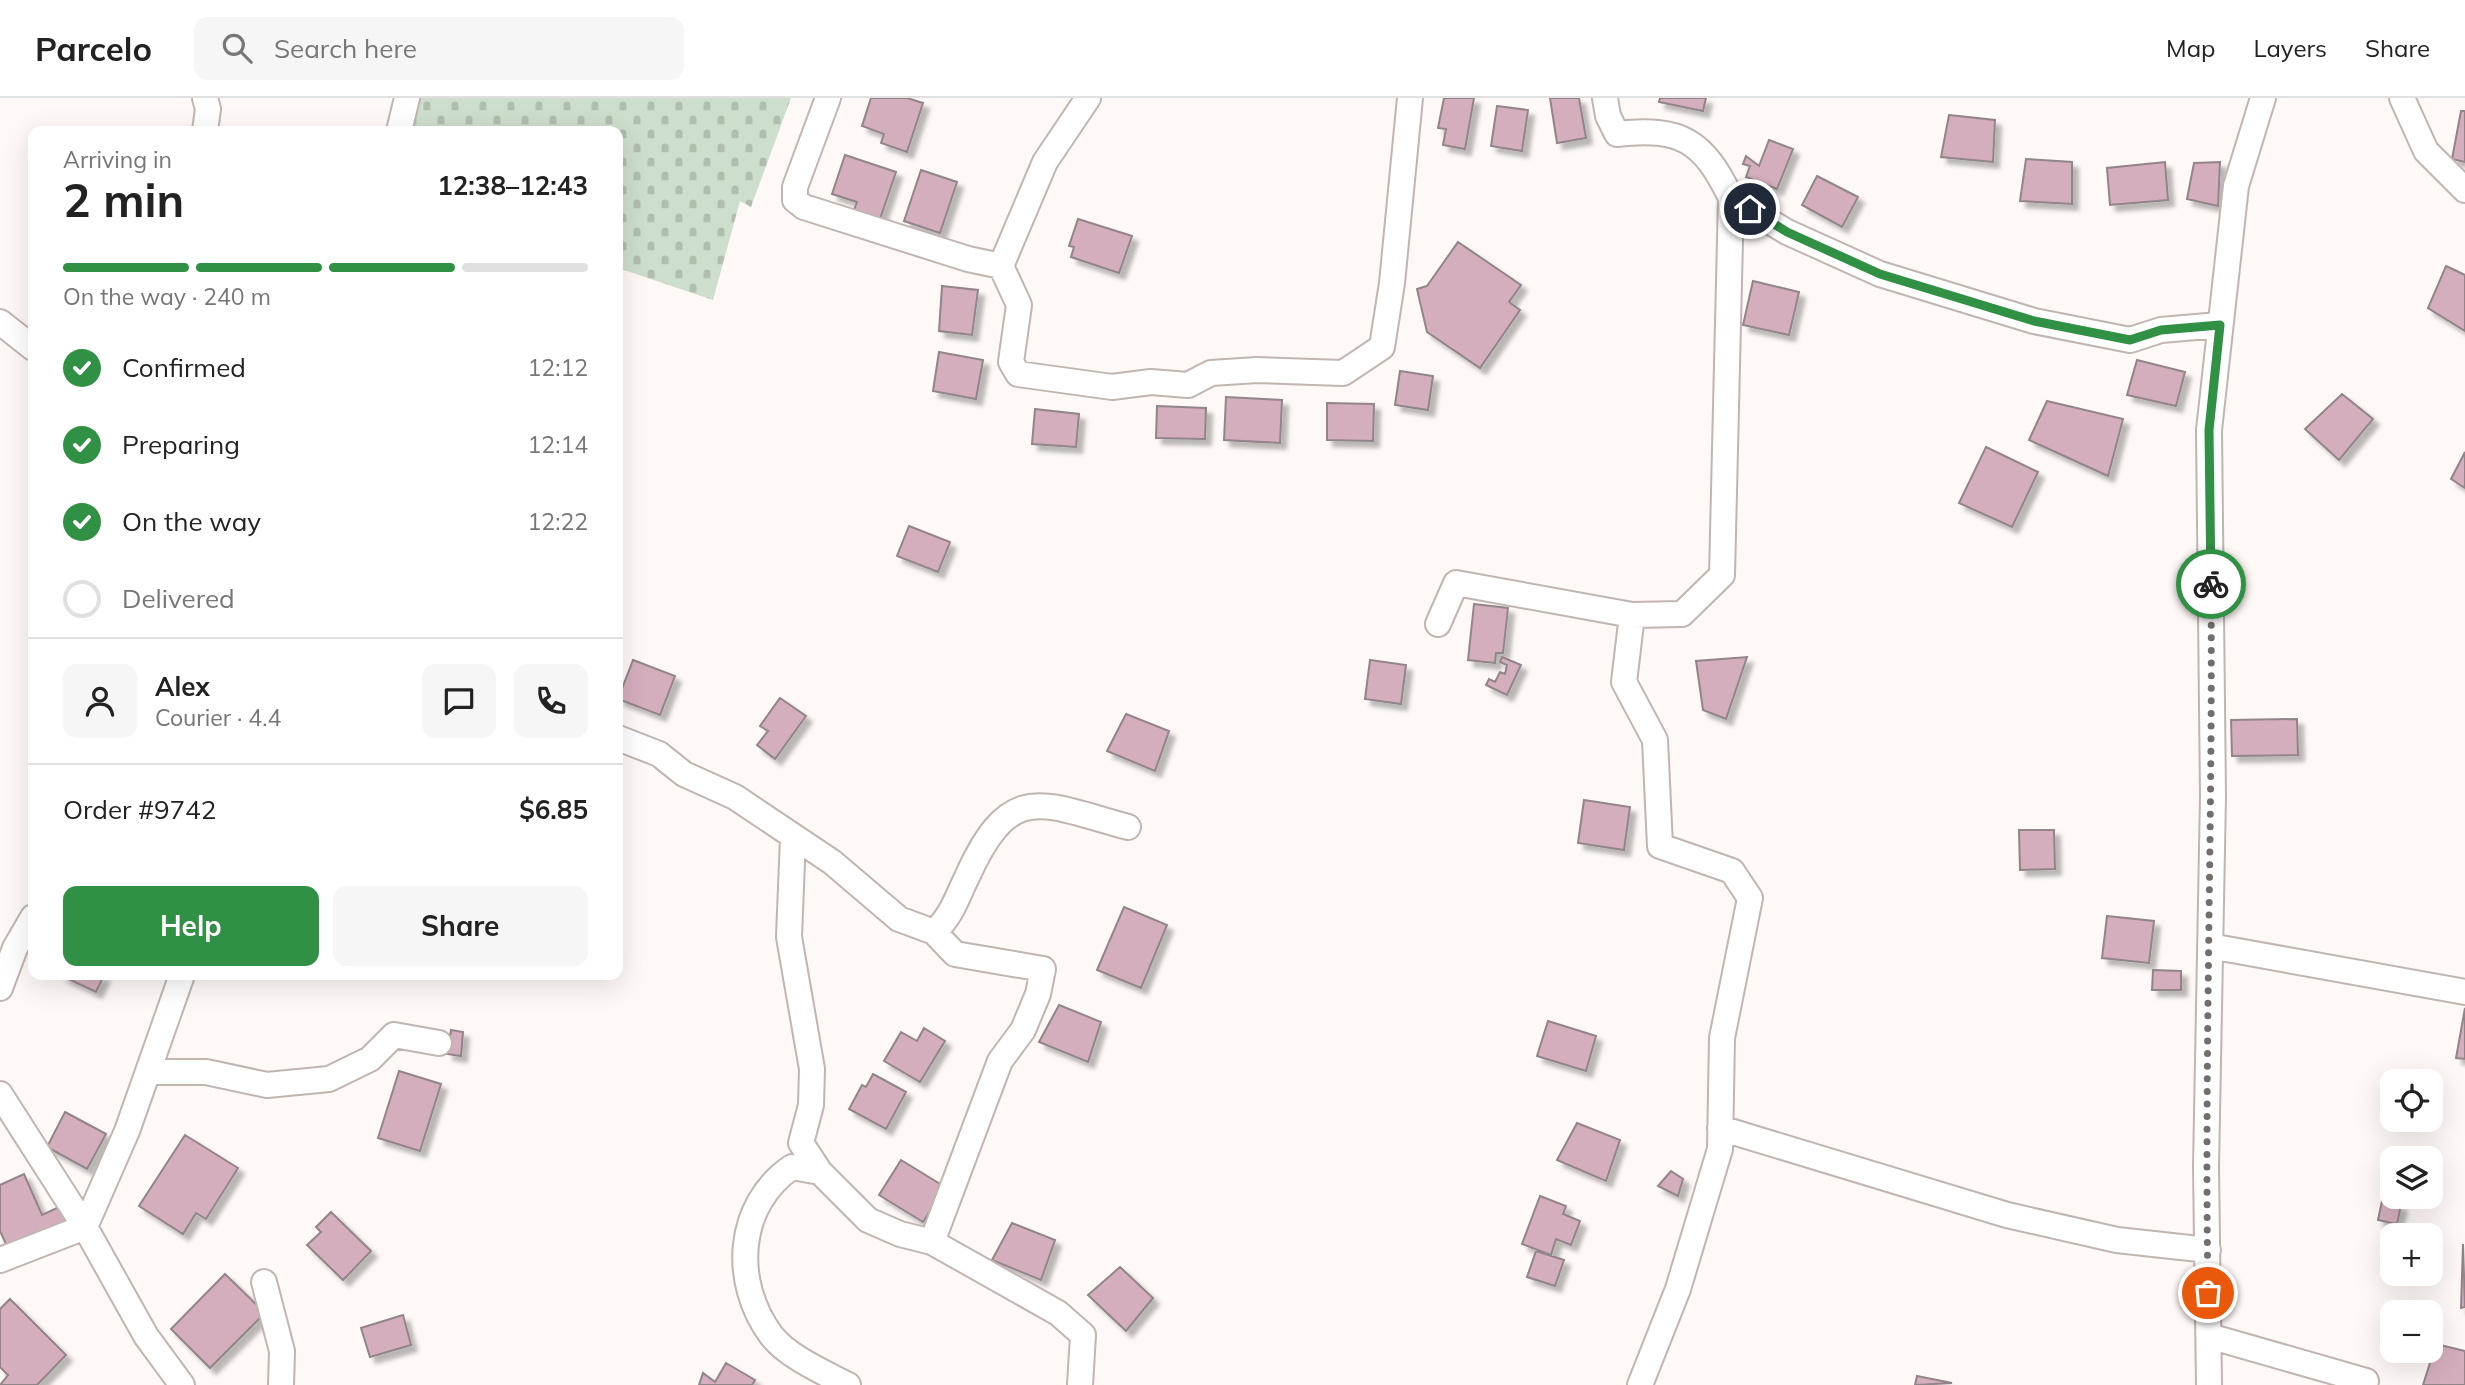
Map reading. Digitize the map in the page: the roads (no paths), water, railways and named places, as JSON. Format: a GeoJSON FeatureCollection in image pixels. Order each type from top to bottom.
{"type":"FeatureCollection","features":[{"type":"Feature","properties":{"kind":"street"},"geometry":{"type":"LineString","coordinates":[[205,98],[208,109],[206,126]]}},
{"type":"Feature","properties":{"kind":"street"},"geometry":{"type":"LineString","coordinates":[[400,126],[407,98]]}},
{"type":"Feature","properties":{"kind":"street"},"geometry":{"type":"LineString","coordinates":[[828,98],[795,187],[795,200],[804,207],[968,259],[1001,266]]}},
{"type":"Feature","properties":{"kind":"street"},"geometry":{"type":"LineString","coordinates":[[1088,98],[1045,162],[1001,266],[1019,305],[1011,362],[1018,374],[1112,387],[1151,382],[1188,384],[1211,373],[1257,370],[1343,373],[1382,347],[1392,283],[1410,98]]}},
{"type":"Feature","properties":{"kind":"street"},"geometry":{"type":"LineString","coordinates":[[1438,624],[1456,583],[1632,615],[1682,614],[1722,575],[1731,198],[1715,164],[1694,144],[1652,131],[1617,134],[1608,116],[1605,98]]}},
{"type":"Feature","properties":{"kind":"street"},"geometry":{"type":"LineString","coordinates":[[2209,1385],[2206,1167],[2213,796],[2209,430],[2236,186],[2263,98]]}},
{"type":"Feature","properties":{"kind":"street"},"geometry":{"type":"LineString","coordinates":[[2402,98],[2427,151],[2465,190]]}},
{"type":"Feature","properties":{"kind":"street"},"geometry":{"type":"LineString","coordinates":[[1731,198],[1787,232],[1880,274],[2034,321],[2130,340],[2161,330],[2220,325]]}},
{"type":"Feature","properties":{"kind":"street"},"geometry":{"type":"LineString","coordinates":[[0,322],[28,344]]}},
{"type":"Feature","properties":{"kind":"street"},"geometry":{"type":"LineString","coordinates":[[1632,615],[1625,682],[1654,740],[1660,846],[1732,871],[1750,898],[1722,1038],[1720,1149],[1678,1289],[1640,1385]]}},
{"type":"Feature","properties":{"kind":"street"},"geometry":{"type":"LineString","coordinates":[[623,740],[659,754],[684,774],[735,797],[832,862],[899,919],[934,932],[955,954],[1043,969],[1038,994],[1023,1030],[1000,1061],[932,1242]]}},
{"type":"Feature","properties":{"kind":"street"},"geometry":{"type":"LineString","coordinates":[[934,932],[953,910],[968,874],[992,833],[1017,808],[1045,804],[1128,827]]}},
{"type":"Feature","properties":{"kind":"street"},"geometry":{"type":"LineString","coordinates":[[793,837],[789,937],[813,1082],[811,1105],[801,1143],[820,1172],[868,1220],[900,1234],[932,1242],[1058,1312],[1083,1335],[1080,1385]]}},
{"type":"Feature","properties":{"kind":"street"},"geometry":{"type":"LineString","coordinates":[[0,988],[15,948],[28,926]]}},
{"type":"Feature","properties":{"kind":"street"},"geometry":{"type":"LineString","coordinates":[[2210,946],[2465,992]]}},
{"type":"Feature","properties":{"kind":"street"},"geometry":{"type":"LineString","coordinates":[[0,1260],[85,1227],[127,1131],[180,980]]}},
{"type":"Feature","properties":{"kind":"street"},"geometry":{"type":"LineString","coordinates":[[148,1072],[206,1072],[267,1085],[330,1079],[370,1059],[394,1035],[439,1043]]}},
{"type":"Feature","properties":{"kind":"street"},"geometry":{"type":"LineString","coordinates":[[0,1094],[85,1227],[146,1336],[182,1385]]}},
{"type":"Feature","properties":{"kind":"street"},"geometry":{"type":"LineString","coordinates":[[1720,1128],[2007,1215],[2117,1240],[2208,1250]]}},
{"type":"Feature","properties":{"kind":"street"},"geometry":{"type":"LineString","coordinates":[[820,1172],[792,1167],[775,1179],[748,1227],[744,1273],[752,1297],[772,1336],[821,1371],[848,1385]]}},
{"type":"Feature","properties":{"kind":"street"},"geometry":{"type":"LineString","coordinates":[[264,1282],[282,1351],[281,1385]]}},
{"type":"Feature","properties":{"kind":"street"},"geometry":{"type":"LineString","coordinates":[[2209,1336],[2366,1381]]}}]}
